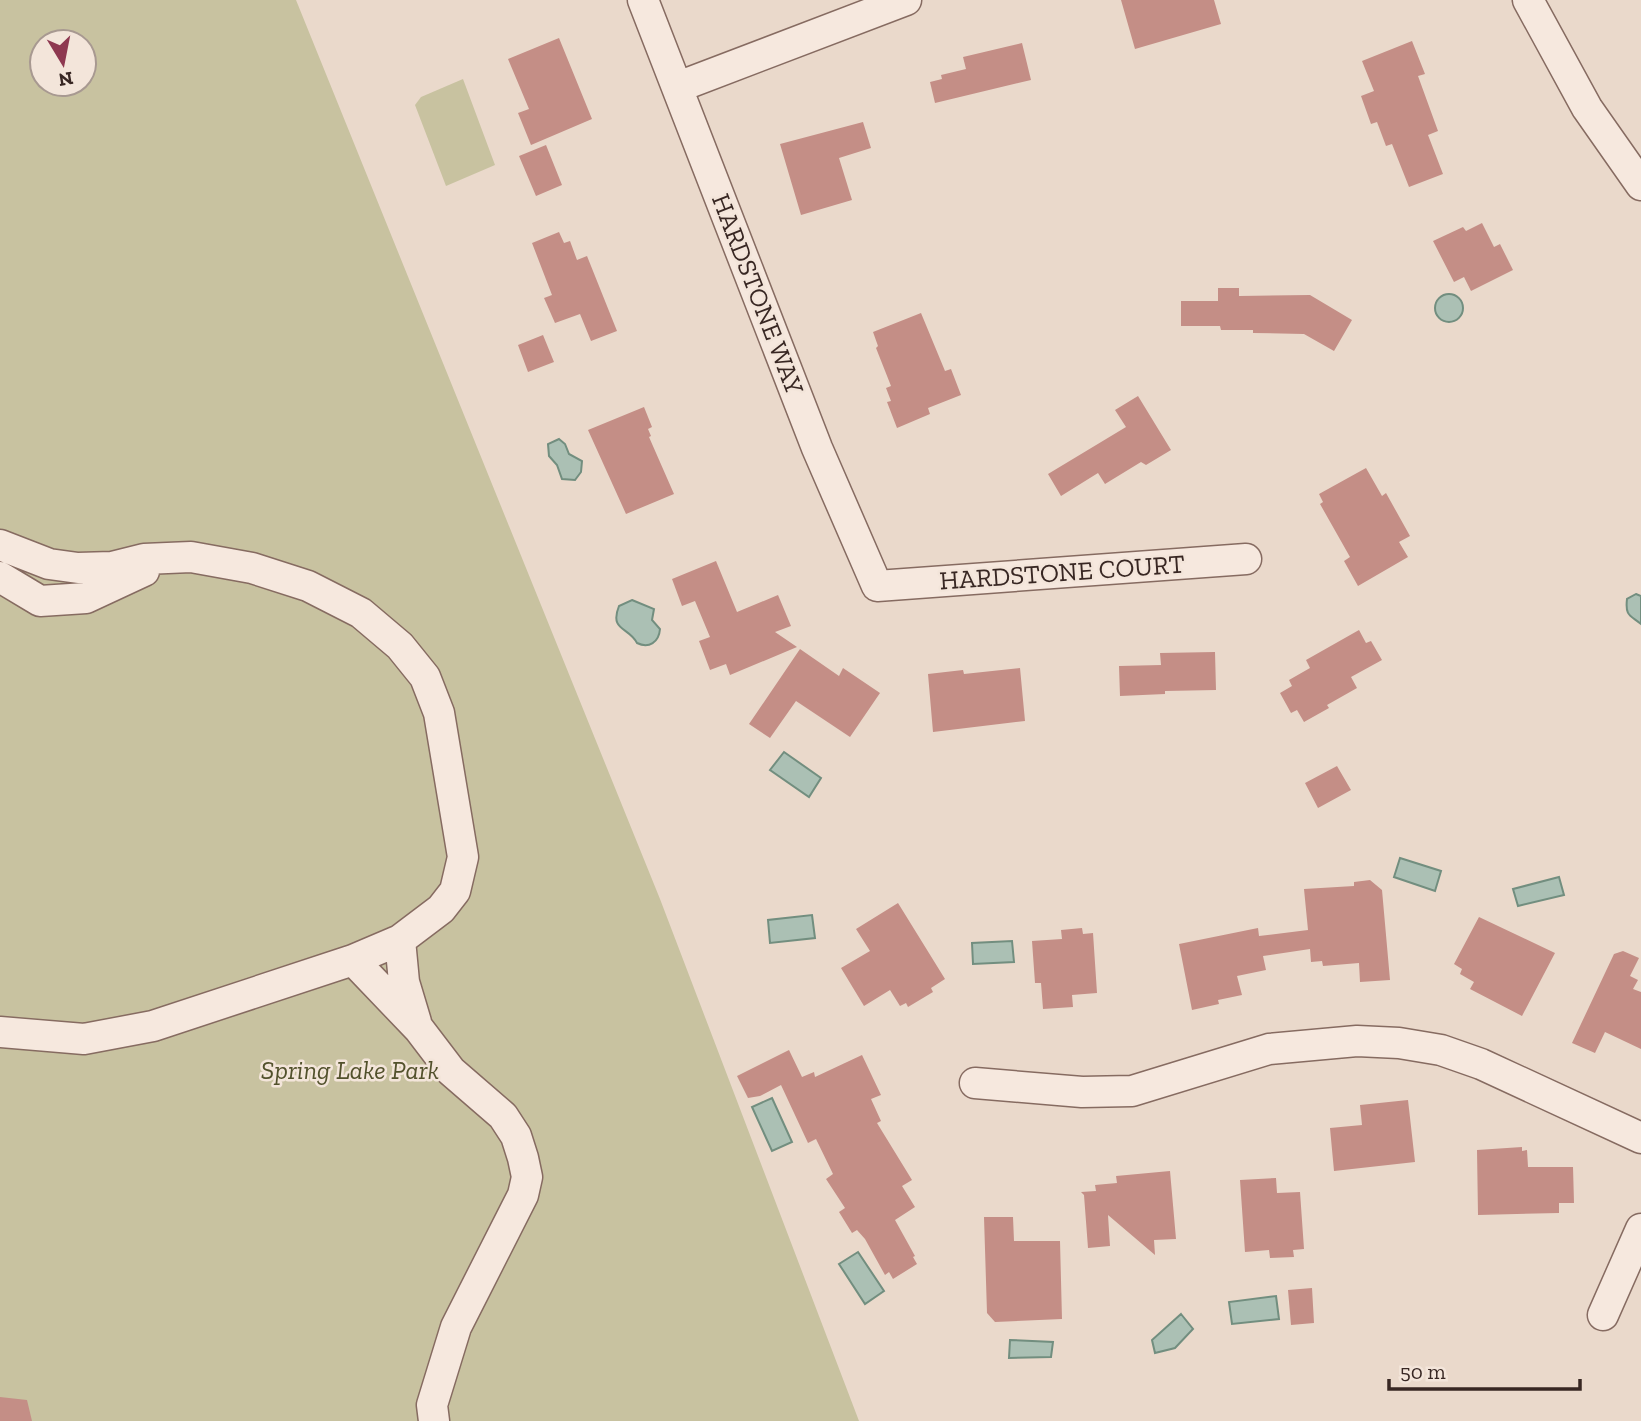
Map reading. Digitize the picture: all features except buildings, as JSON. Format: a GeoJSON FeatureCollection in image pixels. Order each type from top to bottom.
{"type":"FeatureCollection","features":[{"type":"Feature","properties":{"kind":"street","name":"HARDSTONE WAY"},"geometry":{"type":"LineString","coordinates":[[643,0],[817,448],[877,586]]}},
{"type":"Feature","properties":{"kind":"street"},"geometry":{"type":"LineString","coordinates":[[678,87],[906,0]]}},
{"type":"Feature","properties":{"kind":"street"},"geometry":{"type":"LineString","coordinates":[[1528,0],[1587,108],[1641,185]]}},
{"type":"Feature","properties":{"kind":"street"},"geometry":{"type":"LineString","coordinates":[[0,545],[49,564],[78,568],[111,567],[144,559],[191,557],[253,568],[318,591],[361,613],[400,646],[425,677],[439,713],[463,857],[455,891],[441,909],[400,940],[353,960],[153,1026],[84,1039],[0,1032]]}},
{"type":"Feature","properties":{"kind":"street"},"geometry":{"type":"LineString","coordinates":[[0,577],[40,601],[86,598],[136,574],[191,557]]}},
{"type":"Feature","properties":{"kind":"street","name":"HARDSTONE COURT"},"geometry":{"type":"LineString","coordinates":[[877,586],[1246,559]]}},
{"type":"Feature","properties":{"kind":"street"},"geometry":{"type":"LineString","coordinates":[[400,940],[404,982],[419,1029]]}},
{"type":"Feature","properties":{"kind":"street"},"geometry":{"type":"LineString","coordinates":[[353,960],[419,1029],[451,1071],[503,1116],[516,1136],[527,1177],[523,1195],[456,1327],[432,1405],[434,1421]]}},
{"type":"Feature","properties":{"kind":"street"},"geometry":{"type":"LineString","coordinates":[[975,1083],[1082,1092],[1132,1091],[1269,1049],[1357,1041],[1399,1043],[1441,1050],[1481,1064],[1641,1138]]}},
{"type":"Feature","properties":{"kind":"street"},"geometry":{"type":"LineString","coordinates":[[1603,1315],[1641,1229]]}},
{"type":"Feature","properties":{"kind":"green space","name":"Spring Lake Park"},"geometry":{"type":"Polygon","coordinates":[[[0,0],[296,0],[660,899],[859,1421],[0,1421],[0,0]]]}},
{"type":"Feature","properties":{"kind":"green space"},"geometry":{"type":"Polygon","coordinates":[[[463,79],[495,165],[446,186],[415,105],[421,97],[463,79]]]}},
{"type":"Feature","properties":{"kind":"shaded area"},"geometry":{"type":"Polygon","coordinates":[[[1449,294],[1459,298],[1463,308],[1459,318],[1449,322],[1439,318],[1435,308],[1439,298],[1449,294]]]}},
{"type":"Feature","properties":{"kind":"shaded area"},"geometry":{"type":"Polygon","coordinates":[[[559,439],[565,444],[569,454],[582,461],[581,472],[575,480],[562,479],[557,465],[549,456],[548,444],[559,439]]]}},
{"type":"Feature","properties":{"kind":"shaded area"},"geometry":{"type":"Polygon","coordinates":[[[1636,594],[1641,596],[1641,624],[1627,609],[1627,599],[1636,594]]]}},
{"type":"Feature","properties":{"kind":"shaded area"},"geometry":{"type":"Polygon","coordinates":[[[632,600],[654,609],[652,620],[660,629],[658,638],[649,645],[637,643],[616,620],[619,606],[632,600]]]}},
{"type":"Feature","properties":{"kind":"shaded area"},"geometry":{"type":"Polygon","coordinates":[[[784,752],[821,778],[809,797],[770,770],[784,752]]]}},
{"type":"Feature","properties":{"kind":"shaded area"},"geometry":{"type":"Polygon","coordinates":[[[1400,858],[1441,871],[1435,891],[1394,877],[1400,858]]]}},
{"type":"Feature","properties":{"kind":"shaded area"},"geometry":{"type":"Polygon","coordinates":[[[1559,877],[1564,895],[1518,906],[1513,889],[1559,877]]]}},
{"type":"Feature","properties":{"kind":"shaded area"},"geometry":{"type":"Polygon","coordinates":[[[812,915],[815,938],[770,943],[768,920],[812,915]]]}},
{"type":"Feature","properties":{"kind":"shaded area"},"geometry":{"type":"Polygon","coordinates":[[[1012,941],[1014,962],[973,964],[972,943],[1012,941]]]}},
{"type":"Feature","properties":{"kind":"shaded area"},"geometry":{"type":"Polygon","coordinates":[[[772,1098],[792,1142],[772,1151],[752,1107],[772,1098]]]}},
{"type":"Feature","properties":{"kind":"shaded area"},"geometry":{"type":"Polygon","coordinates":[[[858,1252],[884,1291],[865,1304],[839,1264],[858,1252]]]}},
{"type":"Feature","properties":{"kind":"shaded area"},"geometry":{"type":"Polygon","coordinates":[[[1276,1296],[1279,1319],[1232,1324],[1229,1302],[1276,1296]]]}},
{"type":"Feature","properties":{"kind":"shaded area"},"geometry":{"type":"Polygon","coordinates":[[[1181,1314],[1193,1329],[1175,1348],[1155,1353],[1152,1340],[1181,1314]]]}},
{"type":"Feature","properties":{"kind":"shaded area"},"geometry":{"type":"Polygon","coordinates":[[[1010,1340],[1053,1342],[1051,1357],[1009,1358],[1010,1340]]]}}]}
